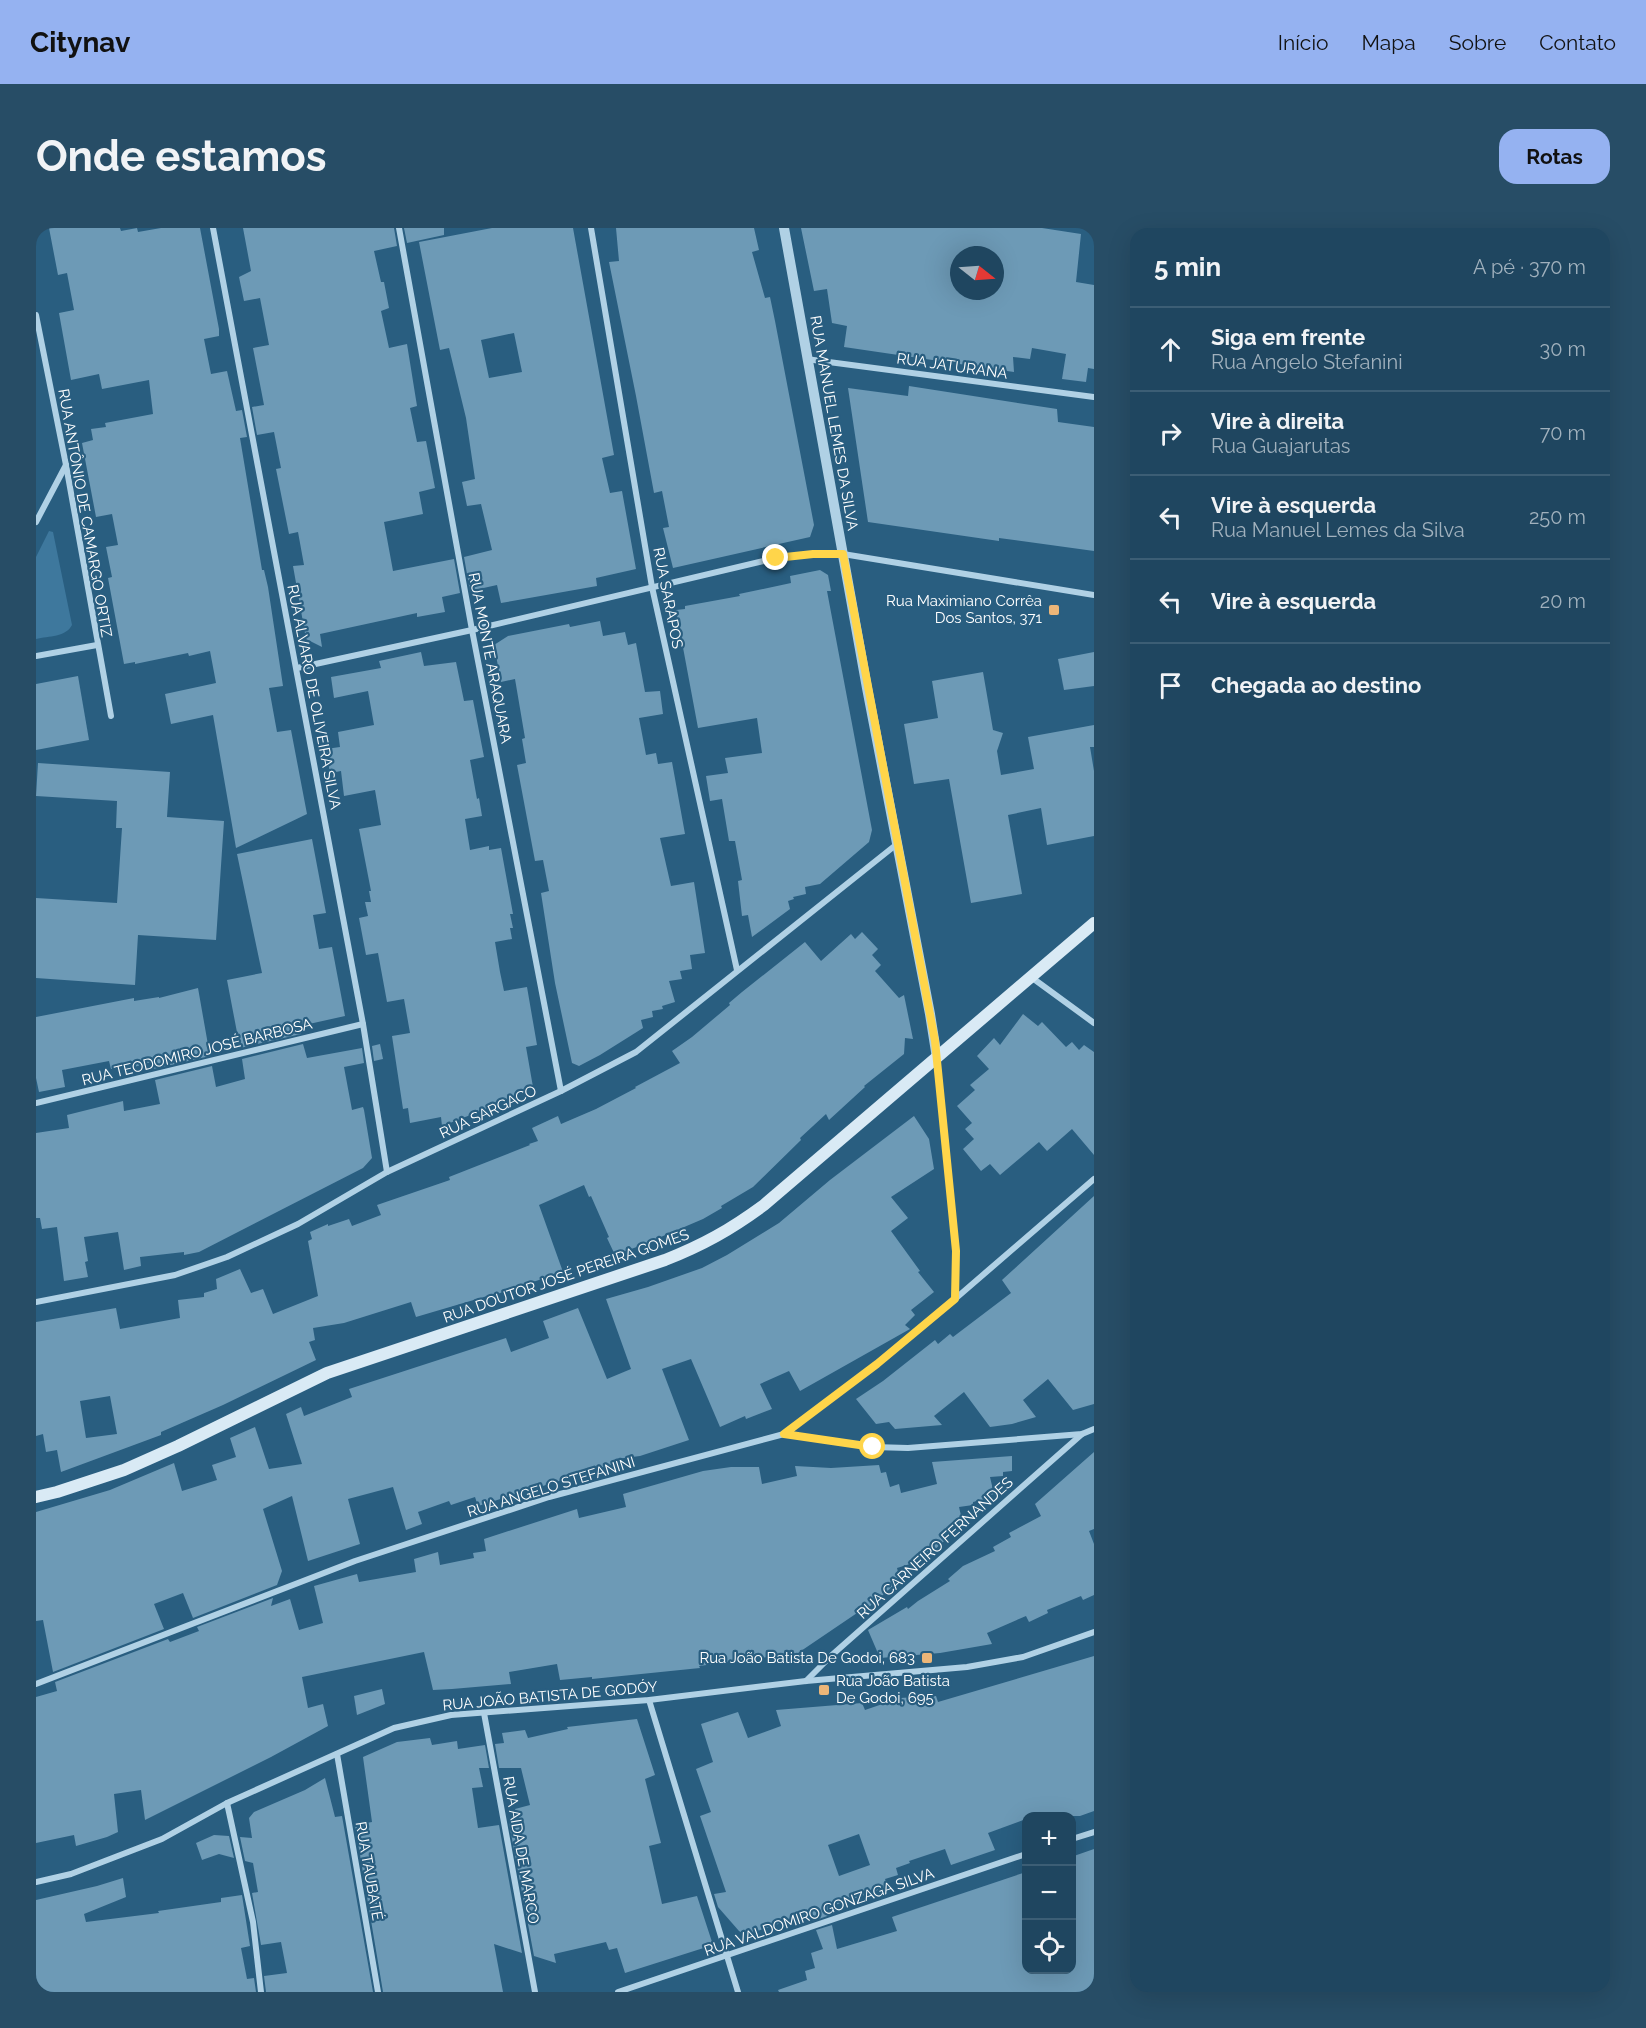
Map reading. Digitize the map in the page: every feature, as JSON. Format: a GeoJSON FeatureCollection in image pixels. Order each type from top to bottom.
{"type":"FeatureCollection","features":[{"type":"Feature","properties":{"kind":"main road","name":"RUA DOUTOR JOSÉ PEREIRA GOMES"},"geometry":{"type":"LineString","coordinates":[[36,1497],[124,1470],[327,1373],[700,1246],[733,1228],[764,1205],[1094,923]]}},
{"type":"Feature","properties":{"kind":"street","name":"RUA ALVARO DE OLIVEIRA SILVA"},"geometry":{"type":"LineString","coordinates":[[213,228],[363,1024],[387,1172]]}},
{"type":"Feature","properties":{"kind":"street","name":"RUA MONTE ARAQUARA"},"geometry":{"type":"LineString","coordinates":[[399,228],[472,630],[561,1091]]}},
{"type":"Feature","properties":{"kind":"street","name":"RUA SARAPOS"},"geometry":{"type":"LineString","coordinates":[[591,228],[652,587],[737,970]]}},
{"type":"Feature","properties":{"kind":"street","name":"RUA MANUEL LEMES DA SILVA"},"geometry":{"type":"LineString","coordinates":[[784,228],[806,358],[934,1032],[956,1251],[955,1299]]}},
{"type":"Feature","properties":{"kind":"street","name":"RUA ANTÔNIO DE CAMARGO ORTIZ"},"geometry":{"type":"LineString","coordinates":[[36,315],[66,465],[111,716]]}},
{"type":"Feature","properties":{"kind":"street","name":"RUA JATURANA"},"geometry":{"type":"LineString","coordinates":[[806,358],[1094,397]]}},
{"type":"Feature","properties":{"kind":"street"},"geometry":{"type":"LineString","coordinates":[[36,522],[66,465]]}},
{"type":"Feature","properties":{"kind":"street"},"geometry":{"type":"LineString","coordinates":[[297,668],[472,630],[776,558],[813,554],[843,554],[1094,595]]}},
{"type":"Feature","properties":{"kind":"street"},"geometry":{"type":"LineString","coordinates":[[36,656],[97,645]]}},
{"type":"Feature","properties":{"kind":"street","name":"RUA SARGACO"},"geometry":{"type":"LineString","coordinates":[[36,1302],[175,1275],[227,1257],[298,1224],[387,1172],[561,1091],[636,1052],[897,844]]}},
{"type":"Feature","properties":{"kind":"street"},"geometry":{"type":"LineString","coordinates":[[1031,977],[1094,1023]]}},
{"type":"Feature","properties":{"kind":"street","name":"RUA TEODOMIRO JOSÉ BARBOSA"},"geometry":{"type":"LineString","coordinates":[[36,1103],[363,1024]]}},
{"type":"Feature","properties":{"kind":"street"},"geometry":{"type":"LineString","coordinates":[[784,1434],[877,1364],[1094,1179]]}},
{"type":"Feature","properties":{"kind":"street","name":"RUA ANGELO STEFANINI"},"geometry":{"type":"LineString","coordinates":[[36,1684],[355,1561],[549,1497],[784,1434],[873,1447],[908,1448],[1082,1434],[1094,1429]]}},
{"type":"Feature","properties":{"kind":"street","name":"RUA CARNEIRO FERNANDES"},"geometry":{"type":"LineString","coordinates":[[806,1681],[832,1655],[1082,1434]]}},
{"type":"Feature","properties":{"kind":"street","name":"RUA JOÃO BATISTA DE GODÓY"},"geometry":{"type":"LineString","coordinates":[[36,1882],[71,1874],[162,1839],[227,1803],[394,1728],[451,1715],[649,1700],[806,1681],[967,1667],[1023,1657],[1094,1632]]}},
{"type":"Feature","properties":{"kind":"street"},"geometry":{"type":"LineString","coordinates":[[649,1700],[738,1992]]}},
{"type":"Feature","properties":{"kind":"street","name":"RUA AIDA DE MARCO"},"geometry":{"type":"LineString","coordinates":[[484,1713],[535,1992]]}},
{"type":"Feature","properties":{"kind":"street","name":"RUA TAUBATÉ"},"geometry":{"type":"LineString","coordinates":[[337,1754],[378,1992]]}},
{"type":"Feature","properties":{"kind":"street"},"geometry":{"type":"LineString","coordinates":[[227,1803],[253,1922],[261,1992]]}},
{"type":"Feature","properties":{"kind":"street"},"geometry":{"type":"LineString","coordinates":[[1076,1837],[1094,1832]]}},
{"type":"Feature","properties":{"kind":"street","name":"RUA VALDOMIRO GONZAGA SILVA"},"geometry":{"type":"LineString","coordinates":[[618,1992],[1022,1855]]}},
{"type":"Feature","properties":{"kind":"shaded area"},"geometry":{"type":"Polygon","coordinates":[[[49,531],[53,532],[72,625],[61,634],[36,639],[36,557],[49,531]]]}},
{"type":"Feature","properties":{"kind":"building"},"geometry":{"type":"Polygon","coordinates":[[[49,228],[120,228],[121,231],[137,228],[138,232],[161,228],[200,228],[219,329],[219,336],[204,339],[211,374],[227,371],[236,411],[242,410],[247,437],[240,438],[262,570],[264,570],[268,587],[283,686],[269,688],[277,732],[291,730],[307,814],[236,848],[213,715],[171,724],[165,694],[216,683],[210,651],[189,656],[188,653],[135,664],[135,662],[124,664],[108,578],[112,577],[106,547],[118,545],[112,514],[96,517],[82,443],[93,440],[91,429],[106,427],[105,423],[153,414],[149,380],[102,389],[99,374],[71,380],[59,313],[74,310],[67,273],[58,275],[49,228]]]}},
{"type":"Feature","properties":{"kind":"building"},"geometry":{"type":"Polygon","coordinates":[[[243,228],[394,228],[397,246],[374,251],[389,308],[381,311],[389,348],[407,344],[417,406],[410,408],[417,442],[426,441],[435,488],[419,492],[423,514],[384,522],[393,571],[454,559],[460,593],[442,597],[445,612],[417,617],[417,613],[320,634],[322,647],[306,639],[293,566],[304,565],[298,532],[289,534],[276,469],[281,468],[274,432],[257,435],[252,407],[264,405],[253,348],[269,345],[260,298],[244,301],[239,277],[251,271],[243,228]]]}},
{"type":"Feature","properties":{"kind":"building"},"geometry":{"type":"Polygon","coordinates":[[[404,228],[444,228],[444,235],[407,243],[404,228]]]}},
{"type":"Feature","properties":{"kind":"building"},"geometry":{"type":"Polygon","coordinates":[[[492,228],[573,228],[614,455],[602,458],[610,493],[622,491],[636,569],[596,578],[597,586],[501,603],[497,585],[470,591],[464,557],[492,550],[481,504],[467,506],[462,482],[475,479],[466,418],[449,348],[440,350],[419,242],[492,228]],[[514,333],[481,340],[489,378],[522,372],[514,333]]]}},
{"type":"Feature","properties":{"kind":"building"},"geometry":{"type":"Polygon","coordinates":[[[616,228],[754,228],[759,250],[752,252],[765,298],[770,297],[775,321],[814,525],[810,537],[673,568],[663,528],[669,527],[662,491],[654,493],[609,262],[619,261],[616,228]]]}},
{"type":"Feature","properties":{"kind":"building"},"geometry":{"type":"Polygon","coordinates":[[[801,228],[1042,228],[1081,234],[1076,282],[1094,285],[1094,369],[1088,368],[1086,382],[1062,379],[1066,354],[1032,348],[1030,359],[1013,357],[1014,372],[844,347],[847,326],[832,323],[827,289],[814,291],[801,228]]]}},
{"type":"Feature","properties":{"kind":"building"},"geometry":{"type":"Polygon","coordinates":[[[909,386],[1057,409],[1058,422],[1094,427],[1094,551],[999,538],[999,541],[868,522],[848,388],[908,396],[909,386]]]}},
{"type":"Feature","properties":{"kind":"building"},"geometry":{"type":"Polygon","coordinates":[[[820,570],[828,575],[831,591],[827,591],[872,830],[869,842],[820,884],[805,887],[806,894],[793,897],[794,899],[788,901],[790,909],[752,937],[748,915],[742,916],[738,881],[742,880],[735,841],[729,841],[722,799],[710,801],[706,776],[728,773],[725,758],[762,753],[757,718],[698,728],[676,610],[685,609],[685,606],[740,596],[739,594],[791,583],[790,576],[820,570]]]}},
{"type":"Feature","properties":{"kind":"building"},"geometry":{"type":"Polygon","coordinates":[[[600,621],[603,636],[625,632],[628,645],[636,643],[645,692],[660,691],[663,714],[639,718],[646,755],[656,753],[658,764],[672,762],[685,834],[660,838],[671,886],[694,882],[705,953],[690,955],[692,969],[680,971],[682,979],[669,981],[675,1002],[662,1006],[663,1009],[652,1011],[653,1017],[641,1020],[643,1028],[579,1066],[572,1063],[555,983],[541,893],[549,891],[543,860],[535,861],[517,765],[526,763],[522,739],[525,738],[515,679],[501,682],[494,645],[508,636],[569,624],[570,627],[600,621]]]}},
{"type":"Feature","properties":{"kind":"building"},"geometry":{"type":"Polygon","coordinates":[[[421,652],[424,666],[456,662],[464,701],[473,700],[484,757],[470,760],[482,816],[465,819],[470,850],[489,846],[489,850],[501,848],[513,914],[510,914],[513,928],[510,928],[512,939],[495,942],[500,972],[504,991],[527,987],[537,1045],[526,1047],[533,1087],[442,1126],[441,1117],[410,1123],[408,1108],[403,1109],[392,1036],[410,1033],[404,999],[387,1002],[378,953],[366,955],[359,918],[368,916],[365,902],[371,902],[369,891],[371,891],[359,829],[381,825],[375,790],[344,796],[341,771],[330,773],[326,749],[340,747],[338,732],[374,725],[368,691],[334,698],[331,677],[381,668],[379,661],[421,652]]]}},
{"type":"Feature","properties":{"kind":"building"},"geometry":{"type":"Polygon","coordinates":[[[1094,652],[1094,686],[1064,690],[1058,659],[1094,652]]]}},
{"type":"Feature","properties":{"kind":"building"},"geometry":{"type":"Polygon","coordinates":[[[983,672],[993,730],[1003,733],[997,751],[1001,775],[1034,769],[1028,737],[1094,725],[1094,747],[1090,747],[1094,771],[1094,836],[1047,845],[1041,808],[1008,815],[1022,894],[971,903],[949,779],[914,784],[904,724],[938,718],[932,681],[983,672]]]}},
{"type":"Feature","properties":{"kind":"building"},"geometry":{"type":"Polygon","coordinates":[[[78,676],[89,740],[36,750],[36,684],[78,676]]]}},
{"type":"Feature","properties":{"kind":"building"},"geometry":{"type":"Polygon","coordinates":[[[38,763],[170,772],[167,817],[224,821],[216,940],[138,935],[135,985],[36,978],[36,898],[117,903],[122,828],[116,828],[117,801],[36,796],[38,763]]]}},
{"type":"Feature","properties":{"kind":"building"},"geometry":{"type":"Polygon","coordinates":[[[312,839],[326,913],[313,915],[319,949],[332,947],[345,1016],[300,1026],[301,1034],[240,1048],[227,980],[262,973],[237,854],[312,839]]]}},
{"type":"Feature","properties":{"kind":"building"},"geometry":{"type":"Polygon","coordinates":[[[862,932],[878,949],[872,955],[881,965],[875,971],[899,998],[904,995],[913,1039],[905,1038],[904,1054],[864,1086],[829,1120],[826,1114],[753,1187],[721,1206],[722,1208],[703,1219],[615,1255],[591,1196],[589,1197],[584,1185],[539,1205],[563,1272],[416,1317],[411,1302],[344,1323],[313,1328],[315,1340],[309,1342],[316,1360],[161,1432],[161,1435],[61,1472],[57,1450],[46,1452],[43,1434],[36,1436],[36,1322],[116,1308],[120,1329],[180,1318],[178,1300],[204,1297],[204,1293],[217,1289],[216,1279],[240,1269],[251,1293],[263,1289],[273,1314],[318,1296],[308,1241],[312,1239],[310,1232],[328,1224],[328,1226],[349,1219],[352,1226],[381,1215],[377,1205],[450,1180],[449,1177],[538,1141],[532,1128],[558,1116],[561,1124],[596,1109],[680,1063],[672,1051],[692,1037],[742,992],[805,942],[821,961],[851,934],[855,939],[862,932]],[[110,1396],[80,1401],[86,1438],[117,1434],[110,1396]]]}},
{"type":"Feature","properties":{"kind":"building"},"geometry":{"type":"Polygon","coordinates":[[[198,988],[210,1056],[153,1069],[151,1062],[134,1067],[133,1064],[111,1069],[109,1061],[62,1070],[65,1087],[39,1092],[36,1078],[36,1017],[134,998],[134,1001],[159,998],[198,988]]]}},
{"type":"Feature","properties":{"kind":"building"},"geometry":{"type":"Polygon","coordinates":[[[1023,1014],[1038,1026],[1042,1022],[1066,1047],[1072,1042],[1079,1050],[1084,1045],[1094,1052],[1094,1155],[1072,1129],[1047,1151],[1039,1142],[1000,1175],[990,1164],[981,1171],[963,1149],[974,1139],[965,1129],[972,1123],[957,1106],[975,1090],[970,1085],[989,1069],[977,1056],[994,1038],[1000,1045],[1023,1014]]]}},
{"type":"Feature","properties":{"kind":"building"},"geometry":{"type":"Polygon","coordinates":[[[303,1044],[307,1058],[362,1048],[364,1063],[344,1067],[352,1110],[363,1107],[364,1110],[372,1158],[363,1168],[199,1252],[140,1257],[141,1266],[124,1270],[118,1232],[84,1237],[88,1277],[64,1281],[57,1227],[42,1229],[40,1218],[36,1218],[36,1133],[69,1128],[67,1115],[123,1101],[124,1111],[160,1104],[155,1080],[212,1066],[216,1087],[245,1079],[242,1059],[303,1044]]]}},
{"type":"Feature","properties":{"kind":"building"},"geometry":{"type":"Polygon","coordinates":[[[380,1044],[383,1059],[374,1061],[372,1046],[380,1044]]]}},
{"type":"Feature","properties":{"kind":"building"},"geometry":{"type":"Polygon","coordinates":[[[914,1116],[929,1139],[934,1169],[891,1197],[908,1218],[891,1231],[934,1292],[911,1310],[915,1315],[905,1325],[910,1329],[800,1391],[789,1371],[760,1384],[772,1409],[746,1419],[745,1416],[720,1427],[691,1359],[662,1369],[689,1440],[640,1456],[616,1459],[617,1463],[478,1506],[475,1497],[451,1505],[449,1501],[418,1512],[422,1524],[406,1530],[393,1487],[348,1499],[360,1544],[308,1561],[292,1496],[263,1509],[282,1571],[277,1585],[193,1618],[183,1593],[154,1604],[164,1629],[53,1672],[43,1620],[36,1621],[36,1512],[110,1490],[174,1463],[182,1491],[217,1480],[212,1465],[236,1457],[230,1438],[255,1427],[269,1469],[302,1464],[286,1414],[301,1407],[304,1416],[352,1397],[349,1389],[506,1338],[511,1352],[549,1338],[543,1321],[578,1308],[607,1379],[631,1369],[606,1299],[702,1268],[727,1255],[779,1223],[830,1180],[914,1116]]]}},
{"type":"Feature","properties":{"kind":"building"},"geometry":{"type":"Polygon","coordinates":[[[1094,1196],[1094,1404],[1073,1410],[1048,1379],[1023,1400],[1036,1417],[1012,1424],[990,1427],[964,1392],[934,1416],[942,1425],[895,1429],[889,1422],[876,1424],[856,1399],[935,1340],[938,1344],[950,1334],[953,1337],[1011,1293],[1002,1280],[1094,1196]]]}},
{"type":"Feature","properties":{"kind":"building"},"geometry":{"type":"Polygon","coordinates":[[[1094,1452],[1094,1529],[1089,1531],[1094,1544],[1094,1595],[1083,1600],[1081,1596],[1047,1610],[1048,1613],[1029,1622],[1026,1616],[987,1633],[992,1644],[940,1653],[880,1658],[868,1630],[907,1607],[908,1609],[950,1581],[948,1579],[963,1566],[995,1551],[993,1547],[1011,1537],[1009,1533],[1041,1516],[1035,1504],[1094,1452]]]}},
{"type":"Feature","properties":{"kind":"building"},"geometry":{"type":"Polygon","coordinates":[[[1012,1456],[1012,1471],[1003,1472],[1003,1476],[990,1477],[994,1494],[973,1502],[973,1505],[959,1507],[963,1524],[923,1560],[897,1568],[900,1580],[861,1614],[860,1611],[798,1653],[699,1666],[700,1668],[592,1679],[592,1677],[560,1680],[557,1664],[509,1672],[511,1684],[433,1690],[424,1652],[302,1677],[308,1708],[323,1704],[328,1726],[145,1820],[141,1790],[114,1794],[118,1832],[107,1837],[76,1846],[74,1835],[36,1843],[36,1697],[57,1691],[55,1682],[168,1639],[170,1642],[199,1631],[197,1627],[273,1598],[271,1606],[290,1599],[299,1630],[323,1623],[314,1586],[357,1574],[359,1582],[416,1572],[414,1559],[438,1552],[440,1565],[474,1558],[473,1553],[486,1551],[484,1539],[577,1509],[579,1518],[626,1507],[623,1494],[703,1471],[731,1467],[759,1467],[762,1484],[797,1476],[795,1466],[831,1468],[879,1465],[881,1473],[886,1472],[890,1487],[899,1484],[901,1493],[937,1484],[932,1462],[1012,1456]]]}},
{"type":"Feature","properties":{"kind":"building"},"geometry":{"type":"Polygon","coordinates":[[[1094,1656],[1094,1811],[1080,1816],[1076,1816],[1076,1812],[1022,1812],[1022,1820],[988,1833],[995,1850],[951,1865],[945,1849],[909,1861],[910,1863],[896,1868],[898,1875],[885,1879],[888,1887],[829,1907],[830,1915],[813,1921],[810,1913],[746,1935],[739,1931],[718,1907],[714,1894],[726,1892],[700,1816],[711,1812],[696,1769],[713,1762],[701,1724],[738,1712],[748,1738],[781,1726],[776,1710],[862,1703],[865,1710],[900,1698],[936,1696],[938,1702],[1094,1656]],[[859,1834],[828,1845],[839,1876],[870,1865],[859,1834]]]}},
{"type":"Feature","properties":{"kind":"building"},"geometry":{"type":"Polygon","coordinates":[[[382,1689],[385,1704],[357,1715],[354,1696],[382,1689]]]}},
{"type":"Feature","properties":{"kind":"building"},"geometry":{"type":"Polygon","coordinates":[[[637,1719],[655,1775],[645,1779],[661,1843],[649,1846],[662,1904],[697,1896],[713,1945],[625,1973],[617,1948],[609,1950],[606,1942],[554,1954],[556,1963],[534,1956],[509,1823],[517,1822],[515,1809],[530,1805],[521,1768],[499,1768],[495,1744],[504,1743],[502,1733],[525,1730],[528,1738],[568,1729],[567,1727],[637,1719]]]}},
{"type":"Feature","properties":{"kind":"building"},"geometry":{"type":"Polygon","coordinates":[[[430,1738],[432,1745],[457,1741],[458,1749],[485,1745],[489,1768],[479,1768],[483,1787],[472,1788],[478,1828],[499,1825],[522,1953],[494,1944],[503,1992],[383,1992],[355,1825],[372,1822],[363,1757],[397,1742],[430,1738]]]}},
{"type":"Feature","properties":{"kind":"building"},"geometry":{"type":"Polygon","coordinates":[[[325,1778],[335,1817],[342,1816],[373,1992],[266,1992],[264,1976],[287,1973],[281,1942],[261,1945],[252,1893],[258,1892],[253,1863],[245,1861],[240,1837],[252,1838],[249,1818],[254,1812],[305,1790],[325,1778]]]}},
{"type":"Feature","properties":{"kind":"building"},"geometry":{"type":"Polygon","coordinates":[[[214,1835],[229,1836],[234,1858],[219,1854],[202,1860],[196,1843],[214,1835]]]}},
{"type":"Feature","properties":{"kind":"building"},"geometry":{"type":"Polygon","coordinates":[[[1094,1849],[1094,1992],[779,1992],[778,1990],[807,1980],[805,1971],[815,1968],[811,1953],[823,1949],[816,1930],[832,1925],[837,1949],[897,1931],[892,1917],[1022,1873],[1022,1974],[1076,1974],[1076,1855],[1094,1849]]]}},
{"type":"Feature","properties":{"kind":"building"},"geometry":{"type":"Polygon","coordinates":[[[123,1878],[126,1897],[84,1914],[86,1922],[159,1913],[158,1911],[221,1902],[221,1898],[242,1895],[250,1946],[241,1948],[247,1979],[254,1978],[256,1992],[36,1992],[36,1900],[123,1878]]]}},
{"type":"Feature","properties":{"kind":"place","name":"Rua Maximiano Corrêa Dos Santos, 371"},"geometry":{"type":"Point","coordinates":[1054,610]}},
{"type":"Feature","properties":{"kind":"place","name":"Rua João Batista De Godoi, 683"},"geometry":{"type":"Point","coordinates":[927,1658]}},
{"type":"Feature","properties":{"kind":"place","name":"Rua João Batista De Godoi, 695"},"geometry":{"type":"Point","coordinates":[824,1690]}},
{"type":"Feature","properties":{"kind":"route"},"geometry":{"type":"LineString","coordinates":[[776,558],[795,555],[843,554],[935,1041],[956,1251],[955,1299],[877,1364],[784,1434],[833,1443],[873,1447]]}}]}
